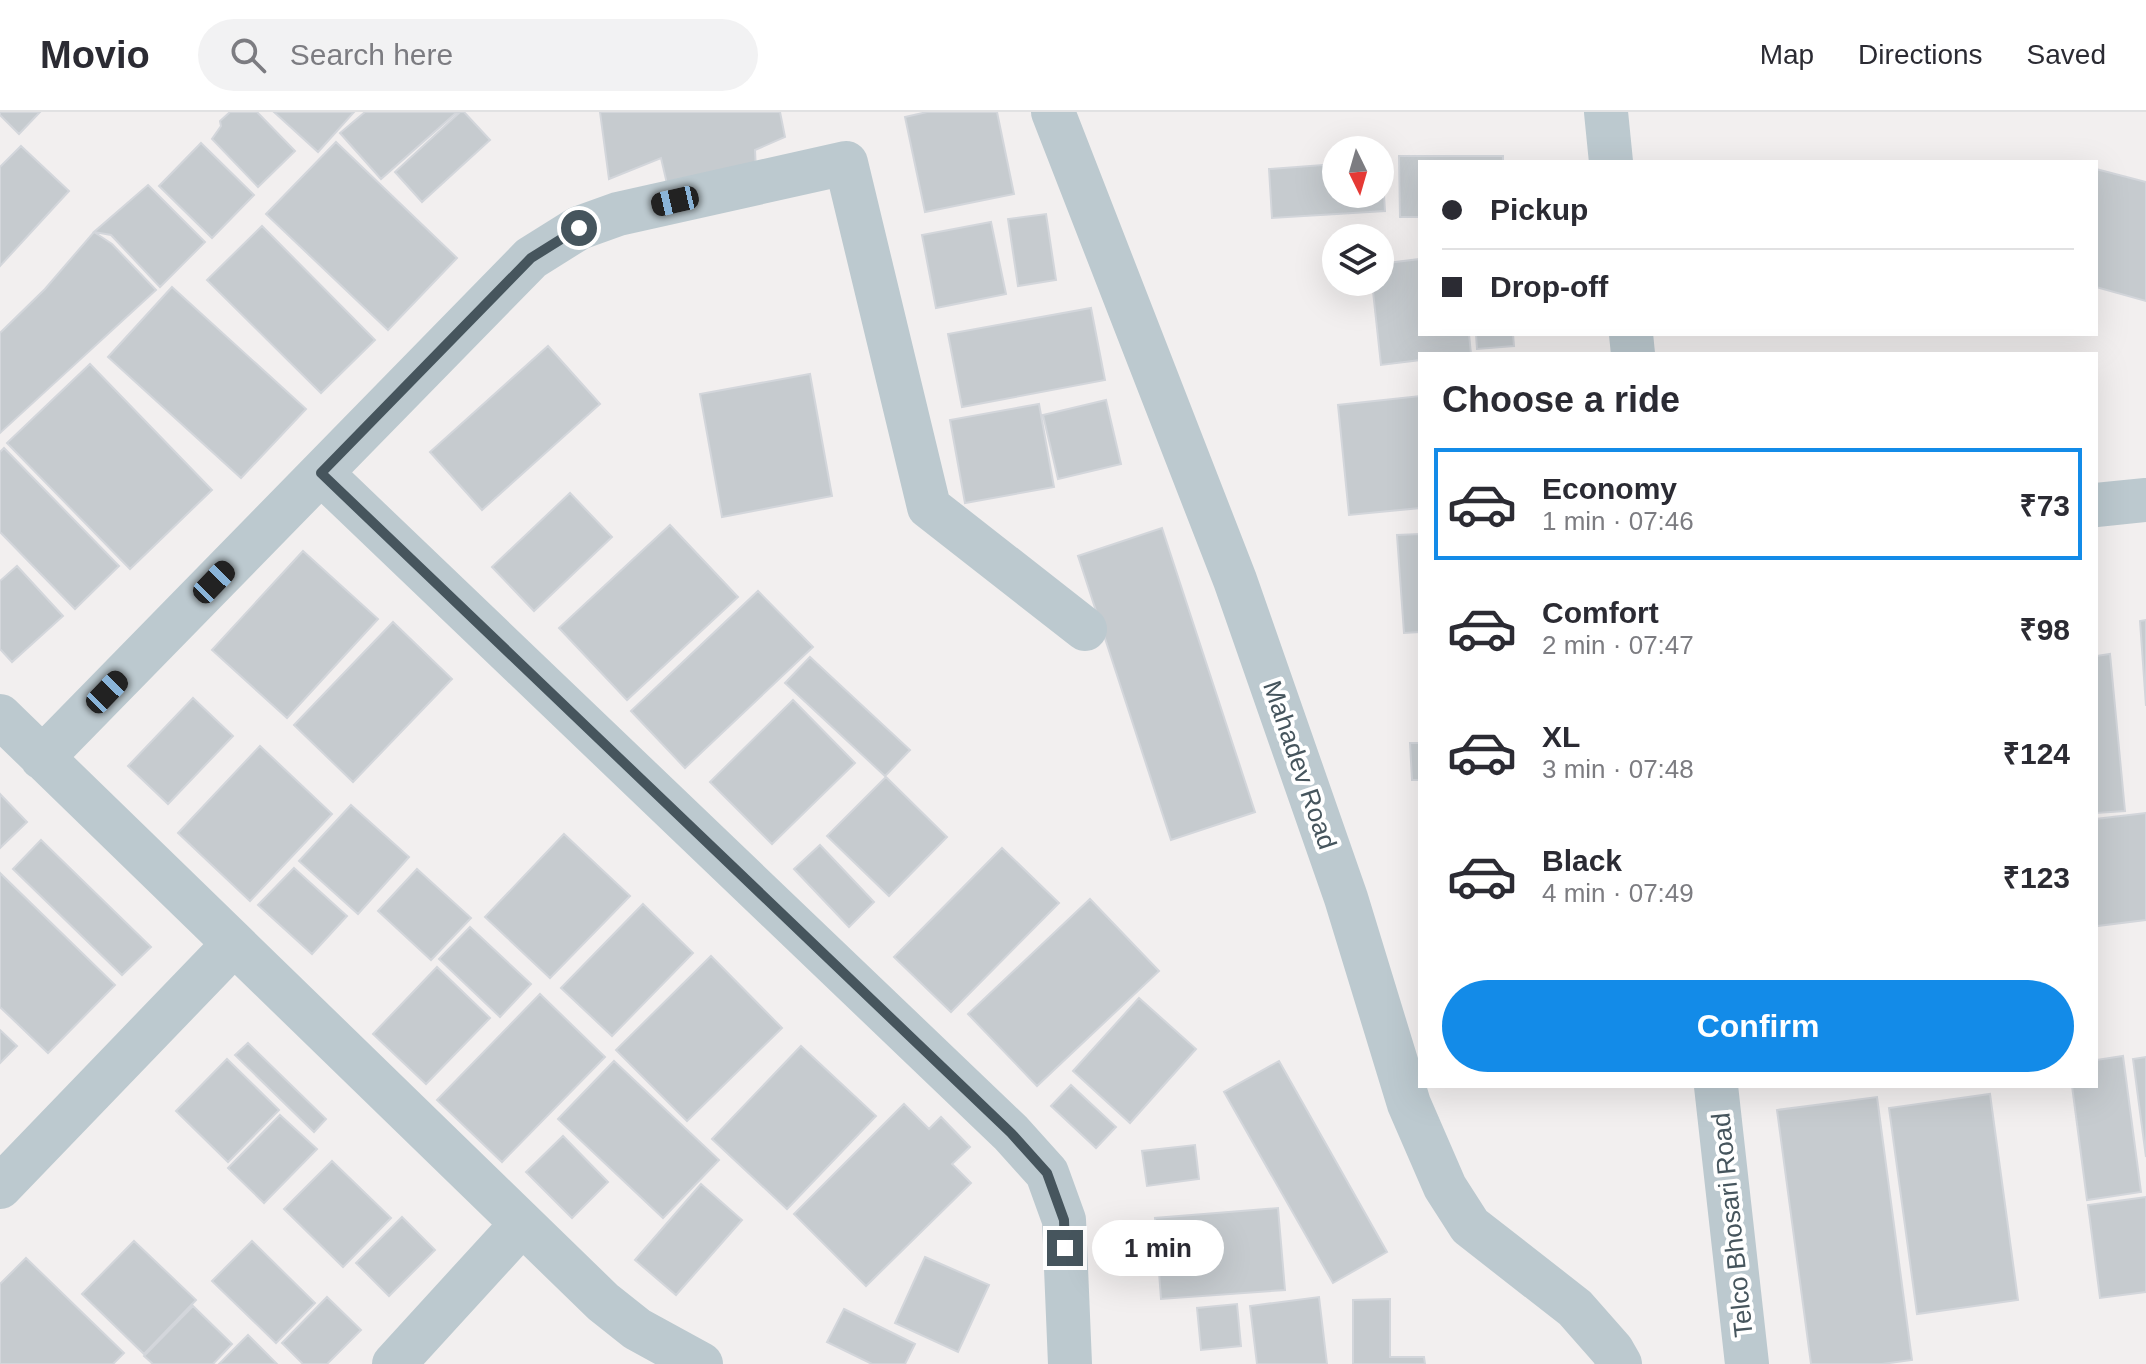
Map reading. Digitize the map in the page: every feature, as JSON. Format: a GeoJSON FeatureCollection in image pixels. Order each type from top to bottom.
{"type":"FeatureCollection","features":[{"type":"Feature","properties":{"kind":"lane","name":"Mahadev Road"},"geometry":{"type":"LineString","coordinates":[[1053,112],[1235,580],[1346,898],[1409,1104],[1445,1187],[1470,1226],[1575,1308],[1612,1350],[1620,1364]]}},
{"type":"Feature","properties":{"kind":"lane"},"geometry":{"type":"LineString","coordinates":[[1606,112],[1611,160]]}},
{"type":"Feature","properties":{"kind":"lane"},"geometry":{"type":"LineString","coordinates":[[42,758],[531,258],[579,228],[618,214],[846,163],[929,507],[1085,629]]}},
{"type":"Feature","properties":{"kind":"lane"},"geometry":{"type":"LineString","coordinates":[[321,473],[1011,1133],[1047,1173],[1064,1220],[1070,1364]]}},
{"type":"Feature","properties":{"kind":"lane"},"geometry":{"type":"LineString","coordinates":[[2098,505],[2146,500]]}},
{"type":"Feature","properties":{"kind":"lane"},"geometry":{"type":"LineString","coordinates":[[0,716],[603,1302],[637,1329],[701,1364]]}},
{"type":"Feature","properties":{"kind":"lane"},"geometry":{"type":"LineString","coordinates":[[0,1187],[234,944]]}},
{"type":"Feature","properties":{"kind":"lane","name":"Telco Bhosari Road"},"geometry":{"type":"LineString","coordinates":[[1716,1088],[1747,1364]]}},
{"type":"Feature","properties":{"kind":"lane"},"geometry":{"type":"LineString","coordinates":[[394,1364],[522,1224]]}},
{"type":"Feature","properties":{"kind":"building"},"geometry":{"type":"Polygon","coordinates":[[[0,112],[40,112],[19,134],[0,112]]]}},
{"type":"Feature","properties":{"kind":"building"},"geometry":{"type":"Polygon","coordinates":[[[230,112],[257,112],[295,151],[258,187],[212,139],[221,126],[220,121],[230,112]]]}},
{"type":"Feature","properties":{"kind":"building"},"geometry":{"type":"Polygon","coordinates":[[[274,112],[354,112],[318,152],[274,112]]]}},
{"type":"Feature","properties":{"kind":"building"},"geometry":{"type":"Polygon","coordinates":[[[365,112],[457,112],[381,179],[340,133],[365,112]]]}},
{"type":"Feature","properties":{"kind":"building"},"geometry":{"type":"Polygon","coordinates":[[[460,112],[464,112],[490,140],[422,202],[395,172],[460,112]]]}},
{"type":"Feature","properties":{"kind":"building"},"geometry":{"type":"Polygon","coordinates":[[[600,112],[780,112],[785,137],[755,150],[756,170],[668,188],[661,158],[609,179],[600,112]]]}},
{"type":"Feature","properties":{"kind":"building"},"geometry":{"type":"Polygon","coordinates":[[[927,112],[997,112],[1014,194],[925,212],[905,117],[927,112]]]}},
{"type":"Feature","properties":{"kind":"building"},"geometry":{"type":"Polygon","coordinates":[[[336,142],[457,258],[388,330],[266,214],[336,142]]]}},
{"type":"Feature","properties":{"kind":"building"},"geometry":{"type":"Polygon","coordinates":[[[201,143],[254,195],[212,238],[159,186],[201,143]]]}},
{"type":"Feature","properties":{"kind":"building"},"geometry":{"type":"Polygon","coordinates":[[[21,146],[69,191],[0,266],[0,167],[21,146]]]}},
{"type":"Feature","properties":{"kind":"building"},"geometry":{"type":"Polygon","coordinates":[[[1399,156],[1503,156],[1503,160],[1418,160],[1418,217],[1400,217],[1399,156]]]}},
{"type":"Feature","properties":{"kind":"building"},"geometry":{"type":"Polygon","coordinates":[[[1322,165],[1322,208],[1385,208],[1385,211],[1272,218],[1269,169],[1322,165]]]}},
{"type":"Feature","properties":{"kind":"building"},"geometry":{"type":"Polygon","coordinates":[[[2098,170],[2146,182],[2146,301],[2098,288],[2098,170]]]}},
{"type":"Feature","properties":{"kind":"building"},"geometry":{"type":"Polygon","coordinates":[[[148,185],[205,242],[160,287],[111,235],[94,232],[148,185]]]}},
{"type":"Feature","properties":{"kind":"building"},"geometry":{"type":"Polygon","coordinates":[[[1046,214],[1056,280],[1018,286],[1008,219],[1046,214]]]}},
{"type":"Feature","properties":{"kind":"building"},"geometry":{"type":"Polygon","coordinates":[[[991,222],[1006,294],[936,308],[922,235],[991,222]]]}},
{"type":"Feature","properties":{"kind":"building"},"geometry":{"type":"Polygon","coordinates":[[[262,226],[375,340],[321,393],[207,280],[262,226]]]}},
{"type":"Feature","properties":{"kind":"building"},"geometry":{"type":"Polygon","coordinates":[[[94,232],[112,244],[156,290],[0,433],[0,333],[45,289],[94,232]]]}},
{"type":"Feature","properties":{"kind":"building"},"geometry":{"type":"Polygon","coordinates":[[[1418,259],[1418,336],[1469,336],[1471,352],[1418,352],[1418,360],[1381,365],[1374,296],[1394,296],[1394,262],[1418,259]]]}},
{"type":"Feature","properties":{"kind":"building"},"geometry":{"type":"Polygon","coordinates":[[[172,287],[306,409],[241,478],[108,357],[172,287]]]}},
{"type":"Feature","properties":{"kind":"building"},"geometry":{"type":"Polygon","coordinates":[[[1091,308],[1105,380],[962,407],[948,334],[1091,308]]]}},
{"type":"Feature","properties":{"kind":"building"},"geometry":{"type":"Polygon","coordinates":[[[1476,336],[1513,336],[1514,346],[1477,349],[1476,336]]]}},
{"type":"Feature","properties":{"kind":"building"},"geometry":{"type":"Polygon","coordinates":[[[548,346],[600,404],[482,510],[430,452],[548,346]]]}},
{"type":"Feature","properties":{"kind":"building"},"geometry":{"type":"Polygon","coordinates":[[[90,364],[212,490],[130,569],[7,443],[90,364]]]}},
{"type":"Feature","properties":{"kind":"building"},"geometry":{"type":"Polygon","coordinates":[[[810,374],[832,496],[722,517],[700,394],[810,374]]]}},
{"type":"Feature","properties":{"kind":"building"},"geometry":{"type":"Polygon","coordinates":[[[1418,396],[1418,508],[1349,515],[1338,405],[1418,396]]]}},
{"type":"Feature","properties":{"kind":"building"},"geometry":{"type":"Polygon","coordinates":[[[1106,400],[1121,464],[1058,479],[1043,415],[1106,400]]]}},
{"type":"Feature","properties":{"kind":"building"},"geometry":{"type":"Polygon","coordinates":[[[1039,404],[1054,487],[965,503],[950,420],[1039,404]]]}},
{"type":"Feature","properties":{"kind":"building"},"geometry":{"type":"Polygon","coordinates":[[[4,448],[119,566],[75,609],[0,532],[0,452],[4,448]]]}},
{"type":"Feature","properties":{"kind":"building"},"geometry":{"type":"Polygon","coordinates":[[[570,493],[612,537],[534,611],[492,567],[570,493]]]}},
{"type":"Feature","properties":{"kind":"building"},"geometry":{"type":"Polygon","coordinates":[[[670,525],[738,597],[627,700],[559,628],[670,525]]]}},
{"type":"Feature","properties":{"kind":"building"},"geometry":{"type":"Polygon","coordinates":[[[1162,528],[1255,812],[1171,840],[1078,556],[1162,528]]]}},
{"type":"Feature","properties":{"kind":"building"},"geometry":{"type":"Polygon","coordinates":[[[1418,534],[1418,632],[1404,633],[1397,535],[1418,534]]]}},
{"type":"Feature","properties":{"kind":"building"},"geometry":{"type":"Polygon","coordinates":[[[303,551],[378,619],[287,718],[212,650],[303,551]]]}},
{"type":"Feature","properties":{"kind":"building"},"geometry":{"type":"Polygon","coordinates":[[[17,566],[63,616],[12,662],[0,649],[0,581],[17,566]]]}},
{"type":"Feature","properties":{"kind":"building"},"geometry":{"type":"Polygon","coordinates":[[[758,591],[813,647],[685,768],[631,711],[758,591]]]}},
{"type":"Feature","properties":{"kind":"building"},"geometry":{"type":"Polygon","coordinates":[[[2146,620],[2146,706],[2140,621],[2146,620]]]}},
{"type":"Feature","properties":{"kind":"building"},"geometry":{"type":"Polygon","coordinates":[[[393,622],[452,679],[353,782],[294,725],[393,622]]]}},
{"type":"Feature","properties":{"kind":"building"},"geometry":{"type":"Polygon","coordinates":[[[2110,654],[2125,811],[2098,813],[2098,656],[2110,654]]]}},
{"type":"Feature","properties":{"kind":"building"},"geometry":{"type":"Polygon","coordinates":[[[810,657],[910,750],[885,776],[785,683],[810,657]]]}},
{"type":"Feature","properties":{"kind":"building"},"geometry":{"type":"Polygon","coordinates":[[[193,698],[233,736],[168,804],[128,766],[193,698]]]}},
{"type":"Feature","properties":{"kind":"building"},"geometry":{"type":"Polygon","coordinates":[[[793,700],[855,763],[772,844],[710,782],[793,700]]]}},
{"type":"Feature","properties":{"kind":"building"},"geometry":{"type":"Polygon","coordinates":[[[1410,743],[1418,743],[1418,780],[1412,780],[1410,743]]]}},
{"type":"Feature","properties":{"kind":"building"},"geometry":{"type":"Polygon","coordinates":[[[260,746],[332,814],[250,901],[178,833],[260,746]]]}},
{"type":"Feature","properties":{"kind":"building"},"geometry":{"type":"Polygon","coordinates":[[[886,777],[947,837],[889,896],[827,836],[886,777]]]}},
{"type":"Feature","properties":{"kind":"building"},"geometry":{"type":"Polygon","coordinates":[[[0,794],[27,822],[0,848],[0,794]]]}},
{"type":"Feature","properties":{"kind":"building"},"geometry":{"type":"Polygon","coordinates":[[[351,805],[409,857],[358,914],[299,861],[351,805]]]}},
{"type":"Feature","properties":{"kind":"building"},"geometry":{"type":"Polygon","coordinates":[[[2146,813],[2146,920],[2098,926],[2098,819],[2146,813]]]}},
{"type":"Feature","properties":{"kind":"building"},"geometry":{"type":"Polygon","coordinates":[[[564,834],[630,896],[550,978],[485,917],[564,834]]]}},
{"type":"Feature","properties":{"kind":"building"},"geometry":{"type":"Polygon","coordinates":[[[41,840],[151,947],[122,975],[13,869],[41,840]]]}},
{"type":"Feature","properties":{"kind":"building"},"geometry":{"type":"Polygon","coordinates":[[[820,845],[874,902],[849,927],[794,869],[820,845]]]}},
{"type":"Feature","properties":{"kind":"building"},"geometry":{"type":"Polygon","coordinates":[[[1002,848],[1059,903],[951,1012],[894,957],[1002,848]]]}},
{"type":"Feature","properties":{"kind":"building"},"geometry":{"type":"Polygon","coordinates":[[[294,868],[347,916],[312,954],[258,905],[294,868]]]}},
{"type":"Feature","properties":{"kind":"building"},"geometry":{"type":"Polygon","coordinates":[[[417,869],[471,918],[431,960],[378,911],[417,869]]]}},
{"type":"Feature","properties":{"kind":"building"},"geometry":{"type":"Polygon","coordinates":[[[0,873],[115,985],[48,1053],[0,1007],[0,873]]]}},
{"type":"Feature","properties":{"kind":"building"},"geometry":{"type":"Polygon","coordinates":[[[1090,899],[1159,971],[1037,1086],[968,1014],[1090,899]]]}},
{"type":"Feature","properties":{"kind":"building"},"geometry":{"type":"Polygon","coordinates":[[[643,904],[693,953],[612,1036],[561,988],[643,904]]]}},
{"type":"Feature","properties":{"kind":"building"},"geometry":{"type":"Polygon","coordinates":[[[470,927],[531,984],[500,1017],[439,959],[470,927]]]}},
{"type":"Feature","properties":{"kind":"building"},"geometry":{"type":"Polygon","coordinates":[[[711,956],[782,1028],[687,1121],[616,1050],[711,956]]]}},
{"type":"Feature","properties":{"kind":"building"},"geometry":{"type":"Polygon","coordinates":[[[437,967],[490,1018],[426,1084],[373,1034],[437,967]]]}},
{"type":"Feature","properties":{"kind":"building"},"geometry":{"type":"Polygon","coordinates":[[[540,994],[605,1057],[502,1162],[437,1100],[540,994]]]}},
{"type":"Feature","properties":{"kind":"building"},"geometry":{"type":"Polygon","coordinates":[[[1139,998],[1196,1049],[1130,1123],[1073,1071],[1139,998]]]}},
{"type":"Feature","properties":{"kind":"building"},"geometry":{"type":"Polygon","coordinates":[[[0,1030],[17,1046],[0,1063],[0,1030]]]}},
{"type":"Feature","properties":{"kind":"building"},"geometry":{"type":"Polygon","coordinates":[[[248,1043],[326,1119],[314,1132],[235,1055],[248,1043]]]}},
{"type":"Feature","properties":{"kind":"building"},"geometry":{"type":"Polygon","coordinates":[[[801,1046],[876,1116],[787,1209],[712,1139],[801,1046]]]}},
{"type":"Feature","properties":{"kind":"building"},"geometry":{"type":"Polygon","coordinates":[[[2123,1056],[2141,1192],[2087,1200],[2072,1088],[2098,1088],[2098,1060],[2123,1056]]]}},
{"type":"Feature","properties":{"kind":"building"},"geometry":{"type":"Polygon","coordinates":[[[2146,1057],[2146,1157],[2133,1059],[2146,1057]]]}},
{"type":"Feature","properties":{"kind":"building"},"geometry":{"type":"Polygon","coordinates":[[[227,1059],[279,1110],[228,1162],[176,1111],[227,1059]]]}},
{"type":"Feature","properties":{"kind":"building"},"geometry":{"type":"Polygon","coordinates":[[[614,1061],[719,1160],[663,1218],[558,1119],[614,1061]]]}},
{"type":"Feature","properties":{"kind":"building"},"geometry":{"type":"Polygon","coordinates":[[[1279,1061],[1387,1252],[1333,1283],[1224,1092],[1279,1061]]]}},
{"type":"Feature","properties":{"kind":"building"},"geometry":{"type":"Polygon","coordinates":[[[1071,1085],[1116,1127],[1096,1148],[1051,1106],[1071,1085]]]}},
{"type":"Feature","properties":{"kind":"building"},"geometry":{"type":"Polygon","coordinates":[[[1990,1094],[2018,1300],[1917,1314],[1889,1108],[1990,1094]]]}},
{"type":"Feature","properties":{"kind":"building"},"geometry":{"type":"Polygon","coordinates":[[[1877,1097],[1912,1360],[1882,1364],[1811,1364],[1777,1110],[1877,1097]]]}},
{"type":"Feature","properties":{"kind":"building"},"geometry":{"type":"Polygon","coordinates":[[[904,1104],[929,1129],[941,1117],[970,1147],[952,1164],[971,1183],[866,1286],[794,1214],[904,1104]]]}},
{"type":"Feature","properties":{"kind":"building"},"geometry":{"type":"Polygon","coordinates":[[[280,1115],[317,1149],[264,1203],[228,1168],[280,1115]]]}},
{"type":"Feature","properties":{"kind":"building"},"geometry":{"type":"Polygon","coordinates":[[[563,1136],[608,1182],[572,1218],[526,1172],[563,1136]]]}},
{"type":"Feature","properties":{"kind":"building"},"geometry":{"type":"Polygon","coordinates":[[[1195,1145],[1199,1179],[1147,1186],[1142,1151],[1195,1145]]]}},
{"type":"Feature","properties":{"kind":"building"},"geometry":{"type":"Polygon","coordinates":[[[332,1161],[391,1218],[343,1267],[284,1209],[332,1161]]]}},
{"type":"Feature","properties":{"kind":"building"},"geometry":{"type":"Polygon","coordinates":[[[701,1184],[742,1220],[676,1295],[635,1260],[701,1184]]]}},
{"type":"Feature","properties":{"kind":"building"},"geometry":{"type":"Polygon","coordinates":[[[2146,1197],[2146,1292],[2100,1298],[2088,1205],[2146,1197]]]}},
{"type":"Feature","properties":{"kind":"building"},"geometry":{"type":"Polygon","coordinates":[[[1278,1208],[1285,1290],[1161,1299],[1155,1218],[1278,1208]]]}},
{"type":"Feature","properties":{"kind":"building"},"geometry":{"type":"Polygon","coordinates":[[[402,1217],[435,1250],[389,1296],[356,1263],[402,1217]]]}},
{"type":"Feature","properties":{"kind":"building"},"geometry":{"type":"Polygon","coordinates":[[[134,1241],[196,1300],[144,1354],[82,1294],[134,1241]]]}},
{"type":"Feature","properties":{"kind":"building"},"geometry":{"type":"Polygon","coordinates":[[[252,1241],[315,1303],[276,1343],[212,1281],[252,1241]]]}},
{"type":"Feature","properties":{"kind":"building"},"geometry":{"type":"Polygon","coordinates":[[[925,1257],[989,1285],[958,1352],[895,1323],[925,1257]]]}},
{"type":"Feature","properties":{"kind":"building"},"geometry":{"type":"Polygon","coordinates":[[[26,1258],[124,1353],[113,1364],[0,1364],[0,1284],[26,1258]]]}},
{"type":"Feature","properties":{"kind":"building"},"geometry":{"type":"Polygon","coordinates":[[[327,1297],[361,1330],[327,1364],[303,1364],[282,1343],[327,1297]]]}},
{"type":"Feature","properties":{"kind":"building"},"geometry":{"type":"Polygon","coordinates":[[[1319,1297],[1327,1364],[1257,1364],[1250,1306],[1319,1297]]]}},
{"type":"Feature","properties":{"kind":"building"},"geometry":{"type":"Polygon","coordinates":[[[1390,1299],[1390,1357],[1424,1357],[1425,1364],[1353,1364],[1353,1300],[1390,1299]]]}},
{"type":"Feature","properties":{"kind":"building"},"geometry":{"type":"Polygon","coordinates":[[[1237,1304],[1241,1346],[1201,1350],[1197,1308],[1237,1304]]]}},
{"type":"Feature","properties":{"kind":"building"},"geometry":{"type":"Polygon","coordinates":[[[193,1306],[232,1344],[213,1364],[153,1364],[144,1356],[193,1306]]]}},
{"type":"Feature","properties":{"kind":"building"},"geometry":{"type":"Polygon","coordinates":[[[844,1309],[915,1344],[905,1364],[872,1364],[827,1342],[844,1309]]]}},
{"type":"Feature","properties":{"kind":"building"},"geometry":{"type":"Polygon","coordinates":[[[248,1335],[277,1364],[219,1364],[248,1335]]]}},
{"type":"Feature","properties":{"kind":"route"},"geometry":{"type":"LineString","coordinates":[[579,228],[531,258],[321,473],[1011,1133],[1047,1173],[1064,1220],[1065,1248]]}}]}
